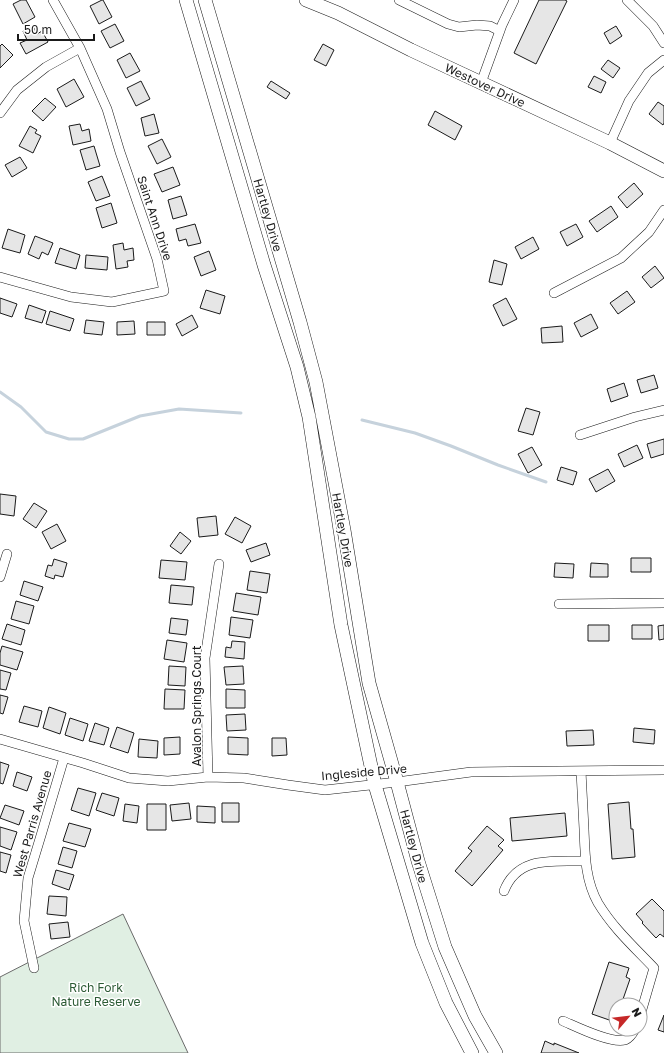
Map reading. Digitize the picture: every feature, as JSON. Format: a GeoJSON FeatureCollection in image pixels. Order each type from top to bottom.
{"type":"FeatureCollection","features":[{"type":"Feature","properties":{"kind":"street","name":"Saint Ann Drive"},"geometry":{"type":"LineString","coordinates":[[0,277],[71,298],[112,302],[164,291],[157,259],[120,152],[107,109],[80,48],[53,0]]}},
{"type":"Feature","properties":{"kind":"street","name":"Hartley Drive"},"geometry":{"type":"LineString","coordinates":[[186,0],[262,258],[297,367],[309,417],[341,626],[375,785],[422,943],[446,1003],[472,1053]]}},
{"type":"Feature","properties":{"kind":"street","name":"Hartley Drive"},"geometry":{"type":"LineString","coordinates":[[205,0],[300,322],[316,382],[344,530],[370,683],[418,862],[445,947],[475,1016],[496,1053]]}},
{"type":"Feature","properties":{"kind":"street","name":"Westover Drive"},"geometry":{"type":"LineString","coordinates":[[306,0],[338,12],[411,50],[610,143],[664,172]]}},
{"type":"Feature","properties":{"kind":"street"},"geometry":{"type":"LineString","coordinates":[[400,0],[448,24],[459,27],[477,25],[490,26],[500,32]]}},
{"type":"Feature","properties":{"kind":"street"},"geometry":{"type":"LineString","coordinates":[[481,83],[514,0]]}},
{"type":"Feature","properties":{"kind":"street"},"geometry":{"type":"LineString","coordinates":[[627,0],[653,26],[664,43]]}},
{"type":"Feature","properties":{"kind":"street"},"geometry":{"type":"LineString","coordinates":[[0,114],[17,90],[46,67],[80,48]]}},
{"type":"Feature","properties":{"kind":"street"},"geometry":{"type":"LineString","coordinates":[[610,143],[629,101],[648,73],[664,60]]}},
{"type":"Feature","properties":{"kind":"street"},"geometry":{"type":"LineString","coordinates":[[554,293],[621,258],[649,232],[664,210]]}},
{"type":"Feature","properties":{"kind":"street"},"geometry":{"type":"LineString","coordinates":[[580,435],[636,417],[664,410]]}},
{"type":"Feature","properties":{"kind":"street"},"geometry":{"type":"LineString","coordinates":[[0,577],[7,554]]}},
{"type":"Feature","properties":{"kind":"street","name":"Avalon Springs Court"},"geometry":{"type":"LineString","coordinates":[[208,777],[205,658],[220,564]]}},
{"type":"Feature","properties":{"kind":"street"},"geometry":{"type":"LineString","coordinates":[[559,604],[664,603]]}},
{"type":"Feature","properties":{"kind":"street","name":"Ingleside Drive"},"geometry":{"type":"LineString","coordinates":[[0,739],[129,778],[168,781],[208,777],[244,778],[325,790],[471,772],[664,770]]}},
{"type":"Feature","properties":{"kind":"street","name":"West Parris Avenue"},"geometry":{"type":"LineString","coordinates":[[34,968],[24,921],[28,878],[64,758]]}},
{"type":"Feature","properties":{"kind":"street"},"geometry":{"type":"LineString","coordinates":[[581,771],[588,877],[598,902],[617,930],[654,968],[646,997]]}},
{"type":"Feature","properties":{"kind":"street"},"geometry":{"type":"LineString","coordinates":[[504,891],[513,875],[520,869],[530,865],[540,862],[586,861]]}},
{"type":"Feature","properties":{"kind":"street"},"geometry":{"type":"LineString","coordinates":[[563,1021],[607,1039],[616,1041],[626,1040],[630,1037]]}},
{"type":"Feature","properties":{"kind":"green space","name":"Rich Fork Nature Reserve"},"geometry":{"type":"Polygon","coordinates":[[[123,914],[188,1053],[0,1053],[0,977],[123,914]]]}},
{"type":"Feature","properties":{"kind":"building"},"geometry":{"type":"Polygon","coordinates":[[[21,0],[26,0],[35,17],[23,24],[13,4],[21,0]]]}},
{"type":"Feature","properties":{"kind":"building"},"geometry":{"type":"Polygon","coordinates":[[[102,0],[112,17],[99,24],[90,6],[102,0]]]}},
{"type":"Feature","properties":{"kind":"building"},"geometry":{"type":"Polygon","coordinates":[[[539,0],[567,1],[536,64],[514,53],[539,0]]]}},
{"type":"Feature","properties":{"kind":"building"},"geometry":{"type":"Polygon","coordinates":[[[115,24],[124,41],[110,48],[101,31],[115,24]]]}},
{"type":"Feature","properties":{"kind":"building"},"geometry":{"type":"Polygon","coordinates":[[[33,26],[37,34],[42,31],[48,42],[26,54],[20,43],[27,40],[23,31],[33,26]]]}},
{"type":"Feature","properties":{"kind":"building"},"geometry":{"type":"Polygon","coordinates":[[[616,26],[622,36],[610,44],[604,33],[616,26]]]}},
{"type":"Feature","properties":{"kind":"building"},"geometry":{"type":"Polygon","coordinates":[[[2,44],[13,55],[0,68],[0,46],[2,44]]]}},
{"type":"Feature","properties":{"kind":"building"},"geometry":{"type":"Polygon","coordinates":[[[323,44],[334,50],[326,66],[314,60],[323,44]]]}},
{"type":"Feature","properties":{"kind":"building"},"geometry":{"type":"Polygon","coordinates":[[[130,53],[140,71],[126,78],[117,60],[130,53]]]}},
{"type":"Feature","properties":{"kind":"building"},"geometry":{"type":"Polygon","coordinates":[[[608,60],[620,68],[613,78],[601,69],[608,60]]]}},
{"type":"Feature","properties":{"kind":"building"},"geometry":{"type":"Polygon","coordinates":[[[594,76],[606,82],[601,93],[588,87],[594,76]]]}},
{"type":"Feature","properties":{"kind":"building"},"geometry":{"type":"Polygon","coordinates":[[[74,79],[84,97],[66,107],[57,89],[74,79]]]}},
{"type":"Feature","properties":{"kind":"building"},"geometry":{"type":"Polygon","coordinates":[[[141,81],[150,99],[136,106],[127,88],[141,81]]]}},
{"type":"Feature","properties":{"kind":"building"},"geometry":{"type":"Polygon","coordinates":[[[271,81],[290,93],[286,99],[267,87],[271,81]]]}},
{"type":"Feature","properties":{"kind":"building"},"geometry":{"type":"Polygon","coordinates":[[[45,98],[56,107],[43,121],[32,111],[45,98]]]}},
{"type":"Feature","properties":{"kind":"building"},"geometry":{"type":"Polygon","coordinates":[[[658,102],[664,106],[663,125],[649,114],[658,102]]]}},
{"type":"Feature","properties":{"kind":"building"},"geometry":{"type":"Polygon","coordinates":[[[435,111],[462,126],[455,140],[428,125],[435,111]]]}},
{"type":"Feature","properties":{"kind":"building"},"geometry":{"type":"Polygon","coordinates":[[[154,114],[159,133],[145,136],[141,118],[154,114]]]}},
{"type":"Feature","properties":{"kind":"building"},"geometry":{"type":"Polygon","coordinates":[[[80,124],[82,131],[89,129],[91,141],[73,145],[69,126],[80,124]]]}},
{"type":"Feature","properties":{"kind":"building"},"geometry":{"type":"Polygon","coordinates":[[[30,126],[37,130],[35,133],[41,136],[33,153],[19,146],[30,126]]]}},
{"type":"Feature","properties":{"kind":"building"},"geometry":{"type":"Polygon","coordinates":[[[162,139],[171,157],[157,164],[148,146],[162,139]]]}},
{"type":"Feature","properties":{"kind":"building"},"geometry":{"type":"Polygon","coordinates":[[[94,146],[100,166],[86,170],[80,150],[94,146]]]}},
{"type":"Feature","properties":{"kind":"building"},"geometry":{"type":"Polygon","coordinates":[[[20,157],[27,168],[12,177],[5,165],[20,157]]]}},
{"type":"Feature","properties":{"kind":"building"},"geometry":{"type":"Polygon","coordinates":[[[173,167],[180,185],[162,192],[154,174],[173,167]]]}},
{"type":"Feature","properties":{"kind":"building"},"geometry":{"type":"Polygon","coordinates":[[[102,176],[110,196],[96,201],[88,182],[102,176]]]}},
{"type":"Feature","properties":{"kind":"building"},"geometry":{"type":"Polygon","coordinates":[[[634,183],[643,194],[627,208],[618,197],[634,183]]]}},
{"type":"Feature","properties":{"kind":"building"},"geometry":{"type":"Polygon","coordinates":[[[181,196],[187,215],[173,219],[168,200],[181,196]]]}},
{"type":"Feature","properties":{"kind":"building"},"geometry":{"type":"Polygon","coordinates":[[[111,203],[117,223],[102,228],[96,208],[111,203]]]}},
{"type":"Feature","properties":{"kind":"building"},"geometry":{"type":"Polygon","coordinates":[[[611,206],[618,217],[597,232],[589,221],[611,206]]]}},
{"type":"Feature","properties":{"kind":"building"},"geometry":{"type":"Polygon","coordinates":[[[195,224],[201,243],[188,246],[186,239],[179,241],[176,229],[195,224]]]}},
{"type":"Feature","properties":{"kind":"building"},"geometry":{"type":"Polygon","coordinates":[[[576,224],[583,237],[567,246],[560,232],[576,224]]]}},
{"type":"Feature","properties":{"kind":"building"},"geometry":{"type":"Polygon","coordinates":[[[8,229],[25,235],[20,253],[2,248],[8,229]]]}},
{"type":"Feature","properties":{"kind":"building"},"geometry":{"type":"Polygon","coordinates":[[[35,236],[53,243],[48,255],[42,252],[39,259],[28,254],[35,236]]]}},
{"type":"Feature","properties":{"kind":"building"},"geometry":{"type":"Polygon","coordinates":[[[533,237],[539,249],[521,259],[515,247],[533,237]]]}},
{"type":"Feature","properties":{"kind":"building"},"geometry":{"type":"Polygon","coordinates":[[[123,243],[124,250],[133,248],[134,260],[127,261],[128,267],[116,269],[113,245],[123,243]]]}},
{"type":"Feature","properties":{"kind":"building"},"geometry":{"type":"Polygon","coordinates":[[[60,248],[80,255],[76,269],[55,263],[60,248]]]}},
{"type":"Feature","properties":{"kind":"building"},"geometry":{"type":"Polygon","coordinates":[[[209,251],[216,270],[201,276],[194,257],[209,251]]]}},
{"type":"Feature","properties":{"kind":"building"},"geometry":{"type":"Polygon","coordinates":[[[86,255],[108,257],[107,270],[85,268],[86,255]]]}},
{"type":"Feature","properties":{"kind":"building"},"geometry":{"type":"Polygon","coordinates":[[[494,260],[507,264],[502,285],[489,282],[494,260]]]}},
{"type":"Feature","properties":{"kind":"building"},"geometry":{"type":"Polygon","coordinates":[[[655,266],[664,278],[651,288],[642,277],[655,266]]]}},
{"type":"Feature","properties":{"kind":"building"},"geometry":{"type":"Polygon","coordinates":[[[206,290],[225,296],[220,314],[200,308],[206,290]]]}},
{"type":"Feature","properties":{"kind":"building"},"geometry":{"type":"Polygon","coordinates":[[[627,291],[635,302],[618,314],[610,303],[627,291]]]}},
{"type":"Feature","properties":{"kind":"building"},"geometry":{"type":"Polygon","coordinates":[[[0,298],[17,304],[12,317],[0,313],[0,298]]]}},
{"type":"Feature","properties":{"kind":"building"},"geometry":{"type":"Polygon","coordinates":[[[506,298],[517,319],[503,326],[493,305],[506,298]]]}},
{"type":"Feature","properties":{"kind":"building"},"geometry":{"type":"Polygon","coordinates":[[[29,305],[46,311],[42,323],[25,318],[29,305]]]}},
{"type":"Feature","properties":{"kind":"building"},"geometry":{"type":"Polygon","coordinates":[[[50,311],[74,319],[70,331],[46,324],[50,311]]]}},
{"type":"Feature","properties":{"kind":"building"},"geometry":{"type":"Polygon","coordinates":[[[591,314],[598,328],[581,337],[574,323],[591,314]]]}},
{"type":"Feature","properties":{"kind":"building"},"geometry":{"type":"Polygon","coordinates":[[[192,315],[198,327],[182,336],[176,324],[192,315]]]}},
{"type":"Feature","properties":{"kind":"building"},"geometry":{"type":"Polygon","coordinates":[[[86,320],[104,322],[102,335],[84,333],[86,320]]]}},
{"type":"Feature","properties":{"kind":"building"},"geometry":{"type":"Polygon","coordinates":[[[134,321],[135,334],[117,335],[117,322],[134,321]]]}},
{"type":"Feature","properties":{"kind":"building"},"geometry":{"type":"Polygon","coordinates":[[[147,322],[165,322],[165,335],[147,335],[147,322]]]}},
{"type":"Feature","properties":{"kind":"building"},"geometry":{"type":"Polygon","coordinates":[[[562,326],[563,342],[542,343],[541,328],[562,326]]]}},
{"type":"Feature","properties":{"kind":"building"},"geometry":{"type":"Polygon","coordinates":[[[654,375],[658,388],[641,393],[637,380],[654,375]]]}},
{"type":"Feature","properties":{"kind":"building"},"geometry":{"type":"Polygon","coordinates":[[[624,383],[628,396],[611,402],[607,389],[624,383]]]}},
{"type":"Feature","properties":{"kind":"building"},"geometry":{"type":"Polygon","coordinates":[[[526,408],[540,412],[533,435],[518,431],[526,408]]]}},
{"type":"Feature","properties":{"kind":"building"},"geometry":{"type":"Polygon","coordinates":[[[664,439],[664,454],[651,458],[647,444],[664,439]]]}},
{"type":"Feature","properties":{"kind":"building"},"geometry":{"type":"Polygon","coordinates":[[[637,445],[643,458],[624,467],[618,454],[637,445]]]}},
{"type":"Feature","properties":{"kind":"building"},"geometry":{"type":"Polygon","coordinates":[[[532,447],[542,465],[528,473],[518,454],[532,447]]]}},
{"type":"Feature","properties":{"kind":"building"},"geometry":{"type":"Polygon","coordinates":[[[561,467],[577,472],[573,485],[557,480],[561,467]]]}},
{"type":"Feature","properties":{"kind":"building"},"geometry":{"type":"Polygon","coordinates":[[[608,469],[615,481],[596,492],[589,479],[608,469]]]}},
{"type":"Feature","properties":{"kind":"building"},"geometry":{"type":"Polygon","coordinates":[[[0,494],[16,496],[14,516],[0,514],[0,494]]]}},
{"type":"Feature","properties":{"kind":"building"},"geometry":{"type":"Polygon","coordinates":[[[34,503],[47,511],[36,528],[23,519],[34,503]]]}},
{"type":"Feature","properties":{"kind":"building"},"geometry":{"type":"Polygon","coordinates":[[[216,516],[218,535],[199,537],[197,518],[216,516]]]}},
{"type":"Feature","properties":{"kind":"building"},"geometry":{"type":"Polygon","coordinates":[[[235,517],[251,526],[242,543],[225,534],[235,517]]]}},
{"type":"Feature","properties":{"kind":"building"},"geometry":{"type":"Polygon","coordinates":[[[57,524],[66,541],[51,549],[42,532],[57,524]]]}},
{"type":"Feature","properties":{"kind":"building"},"geometry":{"type":"Polygon","coordinates":[[[180,532],[191,541],[181,554],[170,546],[180,532]]]}},
{"type":"Feature","properties":{"kind":"building"},"geometry":{"type":"Polygon","coordinates":[[[266,543],[270,555],[251,562],[246,550],[266,543]]]}},
{"type":"Feature","properties":{"kind":"building"},"geometry":{"type":"Polygon","coordinates":[[[631,558],[651,558],[651,572],[631,572],[631,558]]]}},
{"type":"Feature","properties":{"kind":"building"},"geometry":{"type":"Polygon","coordinates":[[[54,559],[67,563],[63,577],[55,575],[54,579],[45,576],[48,565],[52,566],[54,559]]]}},
{"type":"Feature","properties":{"kind":"building"},"geometry":{"type":"Polygon","coordinates":[[[161,560],[187,562],[185,580],[159,578],[161,560]]]}},
{"type":"Feature","properties":{"kind":"building"},"geometry":{"type":"Polygon","coordinates":[[[555,563],[574,564],[573,578],[554,577],[555,563]]]}},
{"type":"Feature","properties":{"kind":"building"},"geometry":{"type":"Polygon","coordinates":[[[591,563],[608,564],[608,577],[590,577],[591,563]]]}},
{"type":"Feature","properties":{"kind":"building"},"geometry":{"type":"Polygon","coordinates":[[[250,571],[270,574],[267,593],[247,590],[250,571]]]}},
{"type":"Feature","properties":{"kind":"building"},"geometry":{"type":"Polygon","coordinates":[[[24,581],[43,587],[38,601],[20,595],[24,581]]]}},
{"type":"Feature","properties":{"kind":"building"},"geometry":{"type":"Polygon","coordinates":[[[171,585],[194,587],[192,605],[169,603],[171,585]]]}},
{"type":"Feature","properties":{"kind":"building"},"geometry":{"type":"Polygon","coordinates":[[[236,593],[261,597],[258,615],[233,611],[236,593]]]}},
{"type":"Feature","properties":{"kind":"building"},"geometry":{"type":"Polygon","coordinates":[[[16,601],[34,606],[29,624],[11,619],[16,601]]]}},
{"type":"Feature","properties":{"kind":"building"},"geometry":{"type":"Polygon","coordinates":[[[231,617],[253,620],[250,638],[229,635],[231,617]]]}},
{"type":"Feature","properties":{"kind":"building"},"geometry":{"type":"Polygon","coordinates":[[[171,618],[188,620],[186,635],[169,633],[171,618]]]}},
{"type":"Feature","properties":{"kind":"building"},"geometry":{"type":"Polygon","coordinates":[[[7,624],[25,630],[21,645],[2,639],[7,624]]]}},
{"type":"Feature","properties":{"kind":"building"},"geometry":{"type":"Polygon","coordinates":[[[588,625],[609,625],[609,641],[588,641],[588,625]]]}},
{"type":"Feature","properties":{"kind":"building"},"geometry":{"type":"Polygon","coordinates":[[[632,625],[652,625],[652,639],[632,639],[632,625]]]}},
{"type":"Feature","properties":{"kind":"building"},"geometry":{"type":"Polygon","coordinates":[[[664,625],[664,639],[659,640],[658,626],[664,625]]]}},
{"type":"Feature","properties":{"kind":"building"},"geometry":{"type":"Polygon","coordinates":[[[167,640],[187,643],[184,662],[164,659],[167,640]]]}},
{"type":"Feature","properties":{"kind":"building"},"geometry":{"type":"Polygon","coordinates":[[[232,641],[245,642],[244,659],[225,657],[226,647],[231,648],[232,641]]]}},
{"type":"Feature","properties":{"kind":"building"},"geometry":{"type":"Polygon","coordinates":[[[2,646],[23,652],[17,670],[0,665],[0,653],[2,646]]]}},
{"type":"Feature","properties":{"kind":"building"},"geometry":{"type":"Polygon","coordinates":[[[169,666],[186,667],[185,686],[168,685],[169,666]]]}},
{"type":"Feature","properties":{"kind":"building"},"geometry":{"type":"Polygon","coordinates":[[[243,666],[244,684],[226,685],[224,667],[243,666]]]}},
{"type":"Feature","properties":{"kind":"building"},"geometry":{"type":"Polygon","coordinates":[[[0,670],[11,673],[6,690],[0,689],[0,670]]]}},
{"type":"Feature","properties":{"kind":"building"},"geometry":{"type":"Polygon","coordinates":[[[165,689],[185,690],[184,709],[164,709],[165,689]]]}},
{"type":"Feature","properties":{"kind":"building"},"geometry":{"type":"Polygon","coordinates":[[[226,689],[245,690],[245,708],[226,708],[226,689]]]}},
{"type":"Feature","properties":{"kind":"building"},"geometry":{"type":"Polygon","coordinates":[[[0,695],[8,697],[3,714],[0,713],[0,695]]]}},
{"type":"Feature","properties":{"kind":"building"},"geometry":{"type":"Polygon","coordinates":[[[24,706],[42,711],[38,727],[19,722],[24,706]]]}},
{"type":"Feature","properties":{"kind":"building"},"geometry":{"type":"Polygon","coordinates":[[[49,707],[66,713],[60,734],[43,728],[49,707]]]}},
{"type":"Feature","properties":{"kind":"building"},"geometry":{"type":"Polygon","coordinates":[[[245,714],[246,730],[227,731],[226,715],[245,714]]]}},
{"type":"Feature","properties":{"kind":"building"},"geometry":{"type":"Polygon","coordinates":[[[70,718],[88,724],[83,741],[65,735],[70,718]]]}},
{"type":"Feature","properties":{"kind":"building"},"geometry":{"type":"Polygon","coordinates":[[[95,723],[109,728],[104,745],[89,741],[95,723]]]}},
{"type":"Feature","properties":{"kind":"building"},"geometry":{"type":"Polygon","coordinates":[[[117,727],[134,733],[128,753],[110,747],[117,727]]]}},
{"type":"Feature","properties":{"kind":"building"},"geometry":{"type":"Polygon","coordinates":[[[634,728],[655,730],[654,744],[633,742],[634,728]]]}},
{"type":"Feature","properties":{"kind":"building"},"geometry":{"type":"Polygon","coordinates":[[[593,730],[594,745],[567,746],[566,731],[593,730]]]}},
{"type":"Feature","properties":{"kind":"building"},"geometry":{"type":"Polygon","coordinates":[[[180,737],[180,754],[164,755],[164,738],[180,737]]]}},
{"type":"Feature","properties":{"kind":"building"},"geometry":{"type":"Polygon","coordinates":[[[228,737],[248,738],[248,755],[228,754],[228,737]]]}},
{"type":"Feature","properties":{"kind":"building"},"geometry":{"type":"Polygon","coordinates":[[[272,738],[286,738],[287,755],[272,756],[272,738]]]}},
{"type":"Feature","properties":{"kind":"building"},"geometry":{"type":"Polygon","coordinates":[[[139,739],[158,741],[157,758],[138,757],[139,739]]]}},
{"type":"Feature","properties":{"kind":"building"},"geometry":{"type":"Polygon","coordinates":[[[0,762],[9,765],[3,784],[0,783],[0,762]]]}},
{"type":"Feature","properties":{"kind":"building"},"geometry":{"type":"Polygon","coordinates":[[[17,772],[32,777],[27,791],[13,786],[17,772]]]}},
{"type":"Feature","properties":{"kind":"building"},"geometry":{"type":"Polygon","coordinates":[[[78,788],[96,793],[89,816],[71,810],[78,788]]]}},
{"type":"Feature","properties":{"kind":"building"},"geometry":{"type":"Polygon","coordinates":[[[102,793],[119,798],[114,816],[96,810],[102,793]]]}},
{"type":"Feature","properties":{"kind":"building"},"geometry":{"type":"Polygon","coordinates":[[[629,802],[635,857],[612,859],[608,804],[629,802]]]}},
{"type":"Feature","properties":{"kind":"building"},"geometry":{"type":"Polygon","coordinates":[[[189,803],[191,819],[172,821],[170,805],[189,803]]]}},
{"type":"Feature","properties":{"kind":"building"},"geometry":{"type":"Polygon","coordinates":[[[222,803],[239,803],[239,822],[222,822],[222,803]]]}},
{"type":"Feature","properties":{"kind":"building"},"geometry":{"type":"Polygon","coordinates":[[[125,804],[139,806],[137,823],[123,821],[125,804]]]}},
{"type":"Feature","properties":{"kind":"building"},"geometry":{"type":"Polygon","coordinates":[[[147,804],[166,804],[166,830],[147,830],[147,804]]]}},
{"type":"Feature","properties":{"kind":"building"},"geometry":{"type":"Polygon","coordinates":[[[5,805],[24,811],[19,825],[0,818],[5,805]]]}},
{"type":"Feature","properties":{"kind":"building"},"geometry":{"type":"Polygon","coordinates":[[[197,806],[215,807],[215,823],[197,822],[197,806]]]}},
{"type":"Feature","properties":{"kind":"building"},"geometry":{"type":"Polygon","coordinates":[[[565,813],[567,836],[512,841],[510,818],[565,813]]]}},
{"type":"Feature","properties":{"kind":"building"},"geometry":{"type":"Polygon","coordinates":[[[69,823],[91,829],[85,847],[63,841],[69,823]]]}},
{"type":"Feature","properties":{"kind":"building"},"geometry":{"type":"Polygon","coordinates":[[[487,826],[504,840],[498,846],[503,850],[472,886],[455,871],[472,851],[468,848],[487,826]]]}},
{"type":"Feature","properties":{"kind":"building"},"geometry":{"type":"Polygon","coordinates":[[[0,827],[17,832],[11,850],[0,846],[0,827]]]}},
{"type":"Feature","properties":{"kind":"building"},"geometry":{"type":"Polygon","coordinates":[[[63,847],[77,851],[72,868],[58,864],[63,847]]]}},
{"type":"Feature","properties":{"kind":"building"},"geometry":{"type":"Polygon","coordinates":[[[0,852],[11,855],[6,873],[0,871],[0,852]]]}},
{"type":"Feature","properties":{"kind":"building"},"geometry":{"type":"Polygon","coordinates":[[[56,870],[74,875],[69,890],[52,884],[56,870]]]}},
{"type":"Feature","properties":{"kind":"building"},"geometry":{"type":"Polygon","coordinates":[[[49,896],[67,897],[66,916],[47,914],[49,896]]]}},
{"type":"Feature","properties":{"kind":"building"},"geometry":{"type":"Polygon","coordinates":[[[652,899],[664,911],[664,937],[660,934],[656,938],[636,914],[652,899]]]}},
{"type":"Feature","properties":{"kind":"building"},"geometry":{"type":"Polygon","coordinates":[[[68,922],[70,937],[51,939],[49,924],[68,922]]]}},
{"type":"Feature","properties":{"kind":"building"},"geometry":{"type":"Polygon","coordinates":[[[609,962],[629,968],[626,977],[630,979],[624,997],[608,997],[608,1020],[592,1014],[609,962]]]}},
{"type":"Feature","properties":{"kind":"building"},"geometry":{"type":"Polygon","coordinates":[[[664,1015],[664,1032],[658,1030],[664,1015]]]}},
{"type":"Feature","properties":{"kind":"building"},"geometry":{"type":"Polygon","coordinates":[[[545,1041],[554,1045],[554,1043],[579,1053],[541,1053],[545,1041]]]}},
{"type":"Feature","properties":{"kind":"waterway"},"geometry":{"type":"LineString","coordinates":[[0,392],[21,407],[46,432],[69,439],[83,439],[140,416],[179,409],[241,413]]}},
{"type":"Feature","properties":{"kind":"waterway"},"geometry":{"type":"LineString","coordinates":[[362,420],[415,433],[546,482]]}}]}
